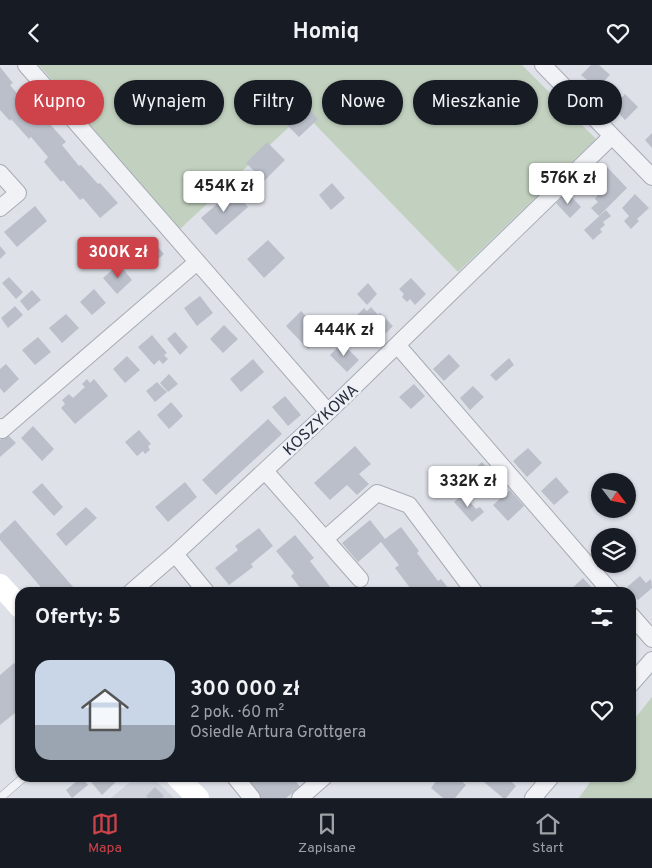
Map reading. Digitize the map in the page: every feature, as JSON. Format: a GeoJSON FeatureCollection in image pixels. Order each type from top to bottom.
{"type":"FeatureCollection","features":[{"type":"Feature","properties":{"kind":"main road"},"geometry":{"type":"LineString","coordinates":[[0,585],[15,602]]}},
{"type":"Feature","properties":{"kind":"main road"},"geometry":{"type":"LineString","coordinates":[[182,782],[198,798]]}},
{"type":"Feature","properties":{"kind":"street"},"geometry":{"type":"LineString","coordinates":[[26,65],[328,412]]}},
{"type":"Feature","properties":{"kind":"street"},"geometry":{"type":"LineString","coordinates":[[543,65],[652,177]]}},
{"type":"Feature","properties":{"kind":"street","name":"KOSZYKOWA"},"geometry":{"type":"LineString","coordinates":[[137,587],[328,412],[612,136]]}},
{"type":"Feature","properties":{"kind":"street"},"geometry":{"type":"LineString","coordinates":[[0,173],[18,193],[0,208]]}},
{"type":"Feature","properties":{"kind":"street"},"geometry":{"type":"LineString","coordinates":[[0,427],[2,430],[197,262]]}},
{"type":"Feature","properties":{"kind":"street"},"geometry":{"type":"LineString","coordinates":[[398,345],[607,587]]}},
{"type":"Feature","properties":{"kind":"street"},"geometry":{"type":"LineString","coordinates":[[265,471],[360,579]]}},
{"type":"Feature","properties":{"kind":"street"},"geometry":{"type":"LineString","coordinates":[[325,539],[377,493],[409,505],[470,587]]}},
{"type":"Feature","properties":{"kind":"street"},"geometry":{"type":"LineString","coordinates":[[175,554],[202,587]]}},
{"type":"Feature","properties":{"kind":"street"},"geometry":{"type":"LineString","coordinates":[[636,621],[652,639]]}},
{"type":"Feature","properties":{"kind":"street"},"geometry":{"type":"LineString","coordinates":[[636,679],[652,661]]}},
{"type":"Feature","properties":{"kind":"street"},"geometry":{"type":"LineString","coordinates":[[239,782],[252,798]]}},
{"type":"Feature","properties":{"kind":"street"},"geometry":{"type":"LineString","coordinates":[[300,798],[318,782]]}},
{"type":"Feature","properties":{"kind":"street"},"geometry":{"type":"LineString","coordinates":[[533,798],[546,782]]}},
{"type":"Feature","properties":{"kind":"lane"},"geometry":{"type":"LineString","coordinates":[[0,798],[18,782]]}},
{"type":"Feature","properties":{"kind":"shaded area"},"geometry":{"type":"Polygon","coordinates":[[[130,782],[157,782],[174,798],[111,798],[130,782]]]}},
{"type":"Feature","properties":{"kind":"green space"},"geometry":{"type":"Polygon","coordinates":[[[39,65],[522,65],[537,80],[413,80],[413,125],[538,125],[538,81],[548,91],[548,125],[582,125],[596,139],[458,272],[312,121],[312,80],[234,80],[234,125],[291,125],[179,230],[90,125],[104,125],[104,80],[52,80],[39,65]]]}},
{"type":"Feature","properties":{"kind":"green space"},"geometry":{"type":"Polygon","coordinates":[[[652,697],[652,798],[579,798],[590,782],[636,782],[636,717],[652,697]]]}},
{"type":"Feature","properties":{"kind":"building"},"geometry":{"type":"Polygon","coordinates":[[[591,65],[599,65],[610,75],[605,80],[587,80],[581,75],[591,65]]]}},
{"type":"Feature","properties":{"kind":"building"},"geometry":{"type":"Polygon","coordinates":[[[0,67],[13,83],[10,85],[15,91],[15,123],[11,119],[10,121],[0,110],[0,67]]]}},
{"type":"Feature","properties":{"kind":"building"},"geometry":{"type":"Polygon","coordinates":[[[625,94],[638,107],[625,120],[622,117],[622,97],[625,94]]]}},
{"type":"Feature","properties":{"kind":"building"},"geometry":{"type":"Polygon","coordinates":[[[312,112],[318,119],[312,125],[312,112]]]}},
{"type":"Feature","properties":{"kind":"building"},"geometry":{"type":"Polygon","coordinates":[[[16,125],[51,125],[66,142],[62,145],[79,166],[81,165],[98,184],[100,183],[118,203],[100,218],[83,198],[80,200],[63,180],[61,182],[44,162],[48,157],[31,137],[29,139],[16,125]]]}},
{"type":"Feature","properties":{"kind":"building"},"geometry":{"type":"Polygon","coordinates":[[[287,125],[312,125],[299,137],[287,125]]]}},
{"type":"Feature","properties":{"kind":"building"},"geometry":{"type":"Polygon","coordinates":[[[652,133],[652,148],[645,140],[652,133]]]}},
{"type":"Feature","properties":{"kind":"building"},"geometry":{"type":"Polygon","coordinates":[[[267,142],[285,160],[264,181],[246,163],[267,142]]]}},
{"type":"Feature","properties":{"kind":"building"},"geometry":{"type":"Polygon","coordinates":[[[607,167],[627,188],[599,216],[591,208],[598,202],[595,199],[602,189],[593,181],[607,167]]]}},
{"type":"Feature","properties":{"kind":"building"},"geometry":{"type":"Polygon","coordinates":[[[332,183],[345,198],[331,210],[319,195],[332,183]]]}},
{"type":"Feature","properties":{"kind":"building"},"geometry":{"type":"Polygon","coordinates":[[[233,190],[248,207],[216,235],[201,218],[233,190]]]}},
{"type":"Feature","properties":{"kind":"building"},"geometry":{"type":"Polygon","coordinates":[[[567,192],[581,207],[570,218],[556,203],[567,192]]]}},
{"type":"Feature","properties":{"kind":"building"},"geometry":{"type":"Polygon","coordinates":[[[635,194],[649,208],[637,219],[639,221],[631,229],[624,221],[629,216],[622,208],[635,194]]]}},
{"type":"Feature","properties":{"kind":"building"},"geometry":{"type":"Polygon","coordinates":[[[35,206],[47,221],[17,247],[4,232],[35,206]]]}},
{"type":"Feature","properties":{"kind":"building"},"geometry":{"type":"Polygon","coordinates":[[[606,210],[611,216],[603,222],[605,225],[600,229],[602,232],[593,240],[584,230],[606,210]]]}},
{"type":"Feature","properties":{"kind":"building"},"geometry":{"type":"Polygon","coordinates":[[[150,238],[164,254],[147,269],[133,252],[150,238]]]}},
{"type":"Feature","properties":{"kind":"building"},"geometry":{"type":"Polygon","coordinates":[[[268,240],[285,258],[264,278],[247,259],[268,240]]]}},
{"type":"Feature","properties":{"kind":"building"},"geometry":{"type":"Polygon","coordinates":[[[0,246],[6,253],[0,259],[0,246]]]}},
{"type":"Feature","properties":{"kind":"building"},"geometry":{"type":"Polygon","coordinates":[[[119,264],[132,280],[117,294],[103,278],[119,264]]]}},
{"type":"Feature","properties":{"kind":"building"},"geometry":{"type":"Polygon","coordinates":[[[9,277],[23,292],[16,299],[2,283],[9,277]]]}},
{"type":"Feature","properties":{"kind":"building"},"geometry":{"type":"Polygon","coordinates":[[[411,278],[426,294],[415,305],[410,299],[407,302],[402,297],[404,294],[399,289],[411,278]]]}},
{"type":"Feature","properties":{"kind":"building"},"geometry":{"type":"Polygon","coordinates":[[[368,283],[377,294],[367,305],[357,294],[368,283]]]}},
{"type":"Feature","properties":{"kind":"building"},"geometry":{"type":"Polygon","coordinates":[[[94,289],[106,303],[92,315],[80,302],[94,289]]]}},
{"type":"Feature","properties":{"kind":"building"},"geometry":{"type":"Polygon","coordinates":[[[32,290],[41,300],[28,311],[20,301],[32,290]]]}},
{"type":"Feature","properties":{"kind":"building"},"geometry":{"type":"Polygon","coordinates":[[[200,296],[213,313],[197,326],[184,308],[200,296]]]}},
{"type":"Feature","properties":{"kind":"building"},"geometry":{"type":"Polygon","coordinates":[[[15,306],[23,315],[8,328],[1,318],[15,306]]]}},
{"type":"Feature","properties":{"kind":"building"},"geometry":{"type":"Polygon","coordinates":[[[371,307],[393,326],[380,339],[357,315],[364,308],[367,311],[371,307]]]}},
{"type":"Feature","properties":{"kind":"building"},"geometry":{"type":"Polygon","coordinates":[[[301,311],[324,334],[308,349],[286,326],[301,311]]]}},
{"type":"Feature","properties":{"kind":"building"},"geometry":{"type":"Polygon","coordinates":[[[66,314],[79,328],[62,343],[49,328],[66,314]]]}},
{"type":"Feature","properties":{"kind":"building"},"geometry":{"type":"Polygon","coordinates":[[[224,325],[238,339],[223,353],[210,339],[224,325]]]}},
{"type":"Feature","properties":{"kind":"building"},"geometry":{"type":"Polygon","coordinates":[[[175,332],[188,347],[180,355],[167,339],[175,332]]]}},
{"type":"Feature","properties":{"kind":"building"},"geometry":{"type":"Polygon","coordinates":[[[152,335],[167,353],[164,355],[168,359],[163,364],[159,360],[154,365],[138,347],[152,335]]]}},
{"type":"Feature","properties":{"kind":"building"},"geometry":{"type":"Polygon","coordinates":[[[38,337],[51,352],[35,365],[22,350],[38,337]]]}},
{"type":"Feature","properties":{"kind":"building"},"geometry":{"type":"Polygon","coordinates":[[[342,343],[359,360],[347,372],[330,355],[342,343]]]}},
{"type":"Feature","properties":{"kind":"building"},"geometry":{"type":"Polygon","coordinates":[[[449,354],[460,366],[444,381],[433,369],[449,354]]]}},
{"type":"Feature","properties":{"kind":"building"},"geometry":{"type":"Polygon","coordinates":[[[127,356],[140,370],[125,383],[113,369],[127,356]]]}},
{"type":"Feature","properties":{"kind":"building"},"geometry":{"type":"Polygon","coordinates":[[[509,358],[514,365],[496,381],[490,375],[509,358]]]}},
{"type":"Feature","properties":{"kind":"building"},"geometry":{"type":"Polygon","coordinates":[[[253,359],[264,372],[241,392],[230,379],[253,359]]]}},
{"type":"Feature","properties":{"kind":"building"},"geometry":{"type":"Polygon","coordinates":[[[6,364],[19,379],[4,393],[0,388],[0,369],[6,364]]]}},
{"type":"Feature","properties":{"kind":"building"},"geometry":{"type":"Polygon","coordinates":[[[169,374],[178,384],[168,392],[160,383],[169,374]]]}},
{"type":"Feature","properties":{"kind":"building"},"geometry":{"type":"Polygon","coordinates":[[[87,379],[90,383],[94,379],[108,396],[75,424],[61,408],[65,404],[62,400],[69,394],[73,398],[85,387],[82,384],[87,379]]]}},
{"type":"Feature","properties":{"kind":"building"},"geometry":{"type":"Polygon","coordinates":[[[157,382],[167,392],[155,402],[146,391],[157,382]]]}},
{"type":"Feature","properties":{"kind":"building"},"geometry":{"type":"Polygon","coordinates":[[[414,384],[425,396],[411,409],[399,397],[414,384]]]}},
{"type":"Feature","properties":{"kind":"building"},"geometry":{"type":"Polygon","coordinates":[[[473,386],[484,397],[470,410],[460,398],[473,386]]]}},
{"type":"Feature","properties":{"kind":"building"},"geometry":{"type":"Polygon","coordinates":[[[285,396],[301,415],[288,426],[272,407],[285,396]]]}},
{"type":"Feature","properties":{"kind":"building"},"geometry":{"type":"Polygon","coordinates":[[[171,402],[183,416],[169,429],[157,415],[171,402]]]}},
{"type":"Feature","properties":{"kind":"building"},"geometry":{"type":"Polygon","coordinates":[[[268,419],[282,434],[216,495],[202,480],[268,419]]]}},
{"type":"Feature","properties":{"kind":"building"},"geometry":{"type":"Polygon","coordinates":[[[33,426],[54,449],[42,461],[21,438],[33,426]]]}},
{"type":"Feature","properties":{"kind":"building"},"geometry":{"type":"Polygon","coordinates":[[[139,430],[151,444],[148,446],[150,450],[145,454],[143,451],[137,456],[125,442],[139,430]]]}},
{"type":"Feature","properties":{"kind":"building"},"geometry":{"type":"Polygon","coordinates":[[[7,434],[16,443],[0,457],[0,440],[7,434]]]}},
{"type":"Feature","properties":{"kind":"building"},"geometry":{"type":"Polygon","coordinates":[[[355,446],[371,464],[359,474],[369,484],[357,495],[347,485],[330,500],[314,483],[355,446]]]}},
{"type":"Feature","properties":{"kind":"building"},"geometry":{"type":"Polygon","coordinates":[[[528,448],[542,463],[527,477],[513,461],[528,448]]]}},
{"type":"Feature","properties":{"kind":"building"},"geometry":{"type":"Polygon","coordinates":[[[482,462],[495,477],[482,489],[469,474],[482,462]]]}},
{"type":"Feature","properties":{"kind":"building"},"geometry":{"type":"Polygon","coordinates":[[[556,477],[569,492],[554,505],[541,491],[556,477]]]}},
{"type":"Feature","properties":{"kind":"building"},"geometry":{"type":"Polygon","coordinates":[[[185,482],[197,497],[168,522],[155,507],[185,482]]]}},
{"type":"Feature","properties":{"kind":"building"},"geometry":{"type":"Polygon","coordinates":[[[42,483],[63,507],[54,516],[32,492],[42,483]]]}},
{"type":"Feature","properties":{"kind":"building"},"geometry":{"type":"Polygon","coordinates":[[[510,490],[524,506],[508,521],[493,505],[510,490]]]}},
{"type":"Feature","properties":{"kind":"building"},"geometry":{"type":"Polygon","coordinates":[[[463,494],[476,509],[480,507],[484,512],[472,522],[454,502],[463,494]]]}},
{"type":"Feature","properties":{"kind":"building"},"geometry":{"type":"Polygon","coordinates":[[[86,507],[97,518],[66,546],[56,534],[86,507]]]}},
{"type":"Feature","properties":{"kind":"building"},"geometry":{"type":"Polygon","coordinates":[[[15,520],[73,587],[41,587],[0,540],[0,534],[15,520]]]}},
{"type":"Feature","properties":{"kind":"building"},"geometry":{"type":"Polygon","coordinates":[[[370,520],[385,539],[401,527],[438,581],[441,579],[447,587],[409,587],[395,568],[399,565],[381,542],[358,562],[342,543],[370,520]]]}},
{"type":"Feature","properties":{"kind":"building"},"geometry":{"type":"Polygon","coordinates":[[[259,528],[273,546],[251,564],[253,567],[229,585],[215,568],[238,550],[235,546],[259,528]]]}},
{"type":"Feature","properties":{"kind":"building"},"geometry":{"type":"Polygon","coordinates":[[[295,535],[314,558],[310,561],[330,587],[299,587],[291,576],[294,573],[276,551],[295,535]]]}},
{"type":"Feature","properties":{"kind":"building"},"geometry":{"type":"Polygon","coordinates":[[[640,576],[646,583],[651,579],[652,588],[638,600],[636,598],[636,587],[627,587],[640,576]]]}},
{"type":"Feature","properties":{"kind":"building"},"geometry":{"type":"Polygon","coordinates":[[[583,578],[591,587],[573,587],[583,578]]]}},
{"type":"Feature","properties":{"kind":"building"},"geometry":{"type":"Polygon","coordinates":[[[14,663],[15,664],[15,713],[0,725],[0,675],[14,663]]]}},
{"type":"Feature","properties":{"kind":"building"},"geometry":{"type":"Polygon","coordinates":[[[76,782],[86,782],[88,785],[72,798],[66,790],[76,782]]]}},
{"type":"Feature","properties":{"kind":"building"},"geometry":{"type":"Polygon","coordinates":[[[91,782],[116,782],[102,795],[91,782]]]}},
{"type":"Feature","properties":{"kind":"building"},"geometry":{"type":"Polygon","coordinates":[[[248,782],[296,782],[300,787],[286,798],[260,798],[248,782]]]}},
{"type":"Feature","properties":{"kind":"building"},"geometry":{"type":"Polygon","coordinates":[[[435,782],[463,782],[466,785],[455,798],[443,798],[431,788],[435,782]]]}},
{"type":"Feature","properties":{"kind":"building"},"geometry":{"type":"Polygon","coordinates":[[[484,782],[512,782],[516,786],[506,798],[503,798],[484,782]]]}},
{"type":"Feature","properties":{"kind":"building"},"geometry":{"type":"Polygon","coordinates":[[[155,787],[164,796],[162,798],[148,798],[146,796],[155,787]]]}}]}
